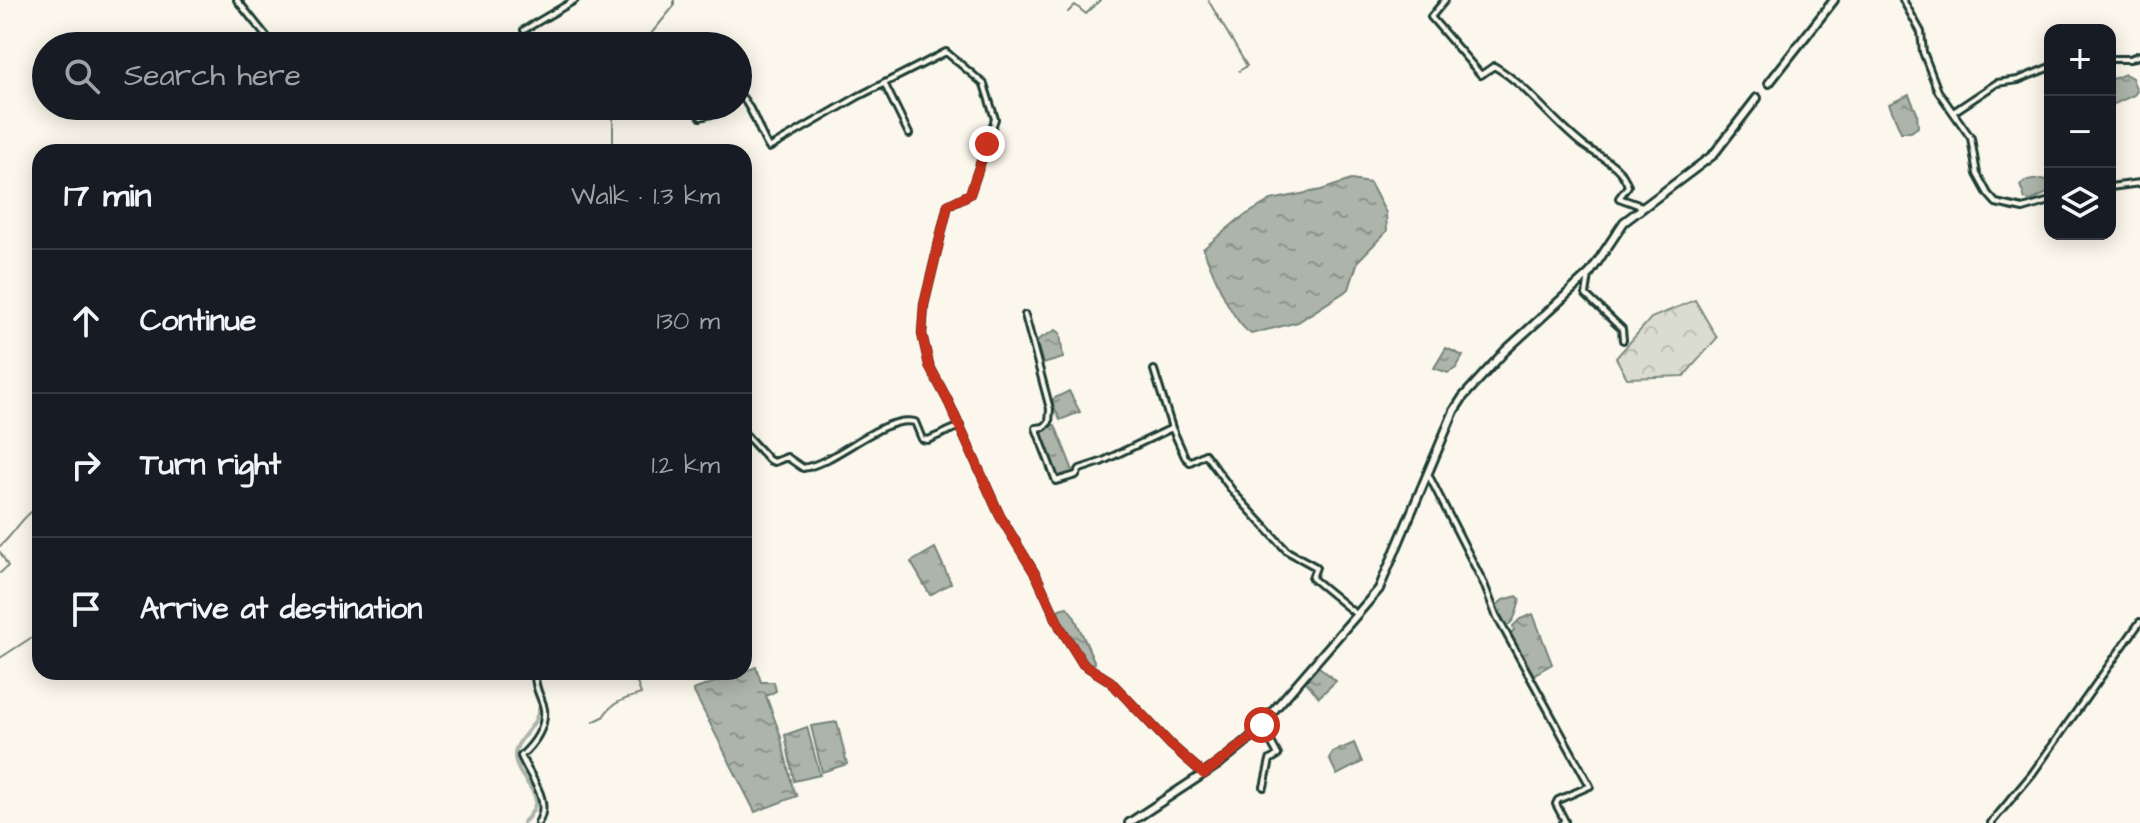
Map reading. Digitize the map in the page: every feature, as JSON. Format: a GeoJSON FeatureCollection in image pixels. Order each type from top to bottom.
{"type":"FeatureCollection","features":[{"type":"Feature","properties":{"kind":"main road"},"geometry":{"type":"LineString","coordinates":[[1769,83],[1834,0]]}},
{"type":"Feature","properties":{"kind":"main road"},"geometry":{"type":"LineString","coordinates":[[1129,823],[1204,774],[1262,725],[1379,589],[1454,411],[1463,397],[1505,351],[1590,273],[1624,222],[1713,155],[1757,98]]}},
{"type":"Feature","properties":{"kind":"street"},"geometry":{"type":"LineString","coordinates":[[237,0],[263,32]]}},
{"type":"Feature","properties":{"kind":"street"},"geometry":{"type":"LineString","coordinates":[[524,30],[575,0]]}},
{"type":"Feature","properties":{"kind":"street"},"geometry":{"type":"LineString","coordinates":[[1445,0],[1431,17],[1469,63],[1481,75],[1494,66],[1516,81],[1548,115],[1584,146],[1622,170],[1628,186],[1619,198],[1644,207]]}},
{"type":"Feature","properties":{"kind":"street"},"geometry":{"type":"LineString","coordinates":[[1903,0],[1921,32],[1920,45],[1938,91],[1955,111],[1971,138],[1977,174],[1996,203],[2023,209],[2044,203]]}},
{"type":"Feature","properties":{"kind":"street"},"geometry":{"type":"LineString","coordinates":[[752,110],[769,148],[946,52],[984,84],[995,119],[970,194],[948,205],[924,305],[922,334],[929,365],[1000,516],[1037,577],[1060,627],[1083,664],[1110,681],[1171,745],[1204,774]]}},
{"type":"Feature","properties":{"kind":"street"},"geometry":{"type":"LineString","coordinates":[[2116,59],[2140,55]]}},
{"type":"Feature","properties":{"kind":"street"},"geometry":{"type":"LineString","coordinates":[[1955,111],[1997,83],[2018,80],[2044,69]]}},
{"type":"Feature","properties":{"kind":"street"},"geometry":{"type":"LineString","coordinates":[[884,83],[909,134]]}},
{"type":"Feature","properties":{"kind":"street"},"geometry":{"type":"LineString","coordinates":[[2116,186],[2140,183]]}},
{"type":"Feature","properties":{"kind":"street"},"geometry":{"type":"LineString","coordinates":[[1590,273],[1586,295],[1624,328],[1623,340]]}},
{"type":"Feature","properties":{"kind":"street"},"geometry":{"type":"LineString","coordinates":[[1025,315],[1050,409],[1049,422],[1044,427],[1036,428],[1056,481],[1076,475],[1080,469],[1172,428]]}},
{"type":"Feature","properties":{"kind":"street"},"geometry":{"type":"LineString","coordinates":[[1154,370],[1172,428],[1185,457],[1190,462],[1205,454],[1234,493],[1287,551],[1316,567],[1312,578],[1357,615]]}},
{"type":"Feature","properties":{"kind":"street"},"geometry":{"type":"LineString","coordinates":[[752,442],[769,460],[774,462],[787,457],[803,468],[827,460],[876,431],[906,421],[915,422],[922,439],[928,440],[960,426]]}},
{"type":"Feature","properties":{"kind":"street"},"geometry":{"type":"LineString","coordinates":[[1428,473],[1484,584],[1496,615],[1590,786],[1558,800],[1556,804],[1565,821],[1562,823]]}},
{"type":"Feature","properties":{"kind":"street"},"geometry":{"type":"LineString","coordinates":[[1991,823],[2032,774],[2140,622]]}},
{"type":"Feature","properties":{"kind":"street"},"geometry":{"type":"LineString","coordinates":[[535,680],[544,711],[542,729],[533,745],[521,756],[541,794],[544,806],[538,823]]}},
{"type":"Feature","properties":{"kind":"street"},"geometry":{"type":"LineString","coordinates":[[1262,725],[1278,755],[1270,760],[1264,787]]}},
{"type":"Feature","properties":{"kind":"green space"},"geometry":{"type":"Polygon","coordinates":[[[1695,300],[1717,338],[1684,376],[1627,378],[1616,358],[1651,318],[1695,300]]]}},
{"type":"Feature","properties":{"kind":"water"},"geometry":{"type":"Polygon","coordinates":[[[2125,74],[2132,78],[2137,91],[2116,103],[2116,96],[2116,78],[2125,74]]]}},
{"type":"Feature","properties":{"kind":"water"},"geometry":{"type":"Polygon","coordinates":[[[1909,95],[1917,113],[1918,127],[1911,132],[1901,132],[1889,104],[1909,95]]]}},
{"type":"Feature","properties":{"kind":"water"},"geometry":{"type":"Polygon","coordinates":[[[1351,180],[1370,183],[1386,213],[1387,231],[1358,261],[1349,289],[1298,322],[1251,334],[1229,307],[1203,249],[1239,219],[1271,200],[1321,190],[1351,180]]]}},
{"type":"Feature","properties":{"kind":"water"},"geometry":{"type":"Polygon","coordinates":[[[2044,180],[2044,194],[2031,201],[2025,199],[2020,185],[2025,181],[2044,180]]]}},
{"type":"Feature","properties":{"kind":"water"},"geometry":{"type":"Polygon","coordinates":[[[1056,330],[1060,333],[1063,358],[1043,364],[1037,343],[1056,330]]]}},
{"type":"Feature","properties":{"kind":"water"},"geometry":{"type":"Polygon","coordinates":[[[1446,348],[1463,356],[1456,368],[1448,373],[1434,368],[1446,348]]]}},
{"type":"Feature","properties":{"kind":"water"},"geometry":{"type":"Polygon","coordinates":[[[1069,391],[1080,412],[1060,420],[1051,400],[1069,391]]]}},
{"type":"Feature","properties":{"kind":"water"},"geometry":{"type":"Polygon","coordinates":[[[1055,425],[1074,473],[1057,478],[1038,429],[1055,425]]]}},
{"type":"Feature","properties":{"kind":"water"},"geometry":{"type":"Polygon","coordinates":[[[935,548],[951,583],[930,595],[911,562],[935,548]]]}},
{"type":"Feature","properties":{"kind":"water"},"geometry":{"type":"Polygon","coordinates":[[[1517,596],[1520,599],[1515,616],[1505,626],[1497,612],[1497,605],[1517,596]]]}},
{"type":"Feature","properties":{"kind":"water"},"geometry":{"type":"Polygon","coordinates":[[[1067,607],[1074,616],[1093,664],[1084,663],[1057,615],[1059,609],[1067,607]]]}},
{"type":"Feature","properties":{"kind":"water"},"geometry":{"type":"Polygon","coordinates":[[[1533,614],[1552,664],[1531,676],[1510,634],[1520,619],[1533,614]]]}},
{"type":"Feature","properties":{"kind":"water"},"geometry":{"type":"Polygon","coordinates":[[[1318,666],[1336,681],[1319,697],[1305,681],[1318,666]]]}},
{"type":"Feature","properties":{"kind":"water"},"geometry":{"type":"Polygon","coordinates":[[[756,667],[761,682],[774,682],[776,691],[766,696],[797,796],[755,812],[693,690],[720,680],[752,680],[752,668],[756,667]]]}},
{"type":"Feature","properties":{"kind":"water"},"geometry":{"type":"Polygon","coordinates":[[[837,722],[847,764],[822,772],[811,726],[837,722]]]}},
{"type":"Feature","properties":{"kind":"water"},"geometry":{"type":"Polygon","coordinates":[[[807,727],[820,775],[794,781],[785,735],[807,727]]]}},
{"type":"Feature","properties":{"kind":"water"},"geometry":{"type":"Polygon","coordinates":[[[1354,743],[1362,762],[1337,775],[1329,758],[1333,752],[1354,743]]]}},
{"type":"Feature","properties":{"kind":"waterway"},"geometry":{"type":"LineString","coordinates":[[653,32],[674,6],[674,0]]}},
{"type":"Feature","properties":{"kind":"waterway"},"geometry":{"type":"LineString","coordinates":[[1068,12],[1075,5],[1086,14],[1100,0]]}},
{"type":"Feature","properties":{"kind":"waterway"},"geometry":{"type":"LineString","coordinates":[[1208,0],[1247,66],[1239,71]]}},
{"type":"Feature","properties":{"kind":"waterway"},"geometry":{"type":"LineString","coordinates":[[613,120],[613,144]]}},
{"type":"Feature","properties":{"kind":"waterway"},"geometry":{"type":"LineString","coordinates":[[0,546],[31,512]]}},
{"type":"Feature","properties":{"kind":"waterway"},"geometry":{"type":"LineString","coordinates":[[0,552],[8,566],[0,573]]}},
{"type":"Feature","properties":{"kind":"waterway"},"geometry":{"type":"LineString","coordinates":[[0,658],[32,637]]}},
{"type":"Feature","properties":{"kind":"waterway"},"geometry":{"type":"LineString","coordinates":[[593,722],[619,702],[641,694],[636,680]]}},
{"type":"Feature","properties":{"kind":"waterway"},"geometry":{"type":"LineString","coordinates":[[523,823],[532,812],[535,796],[521,774],[515,755],[540,705]]}},
{"type":"Feature","properties":{"kind":"route"},"geometry":{"type":"LineString","coordinates":[[987,144],[970,194],[948,205],[924,305],[922,334],[929,365],[981,478],[1083,664],[1110,681],[1171,745],[1204,774],[1262,725]]}}]}
